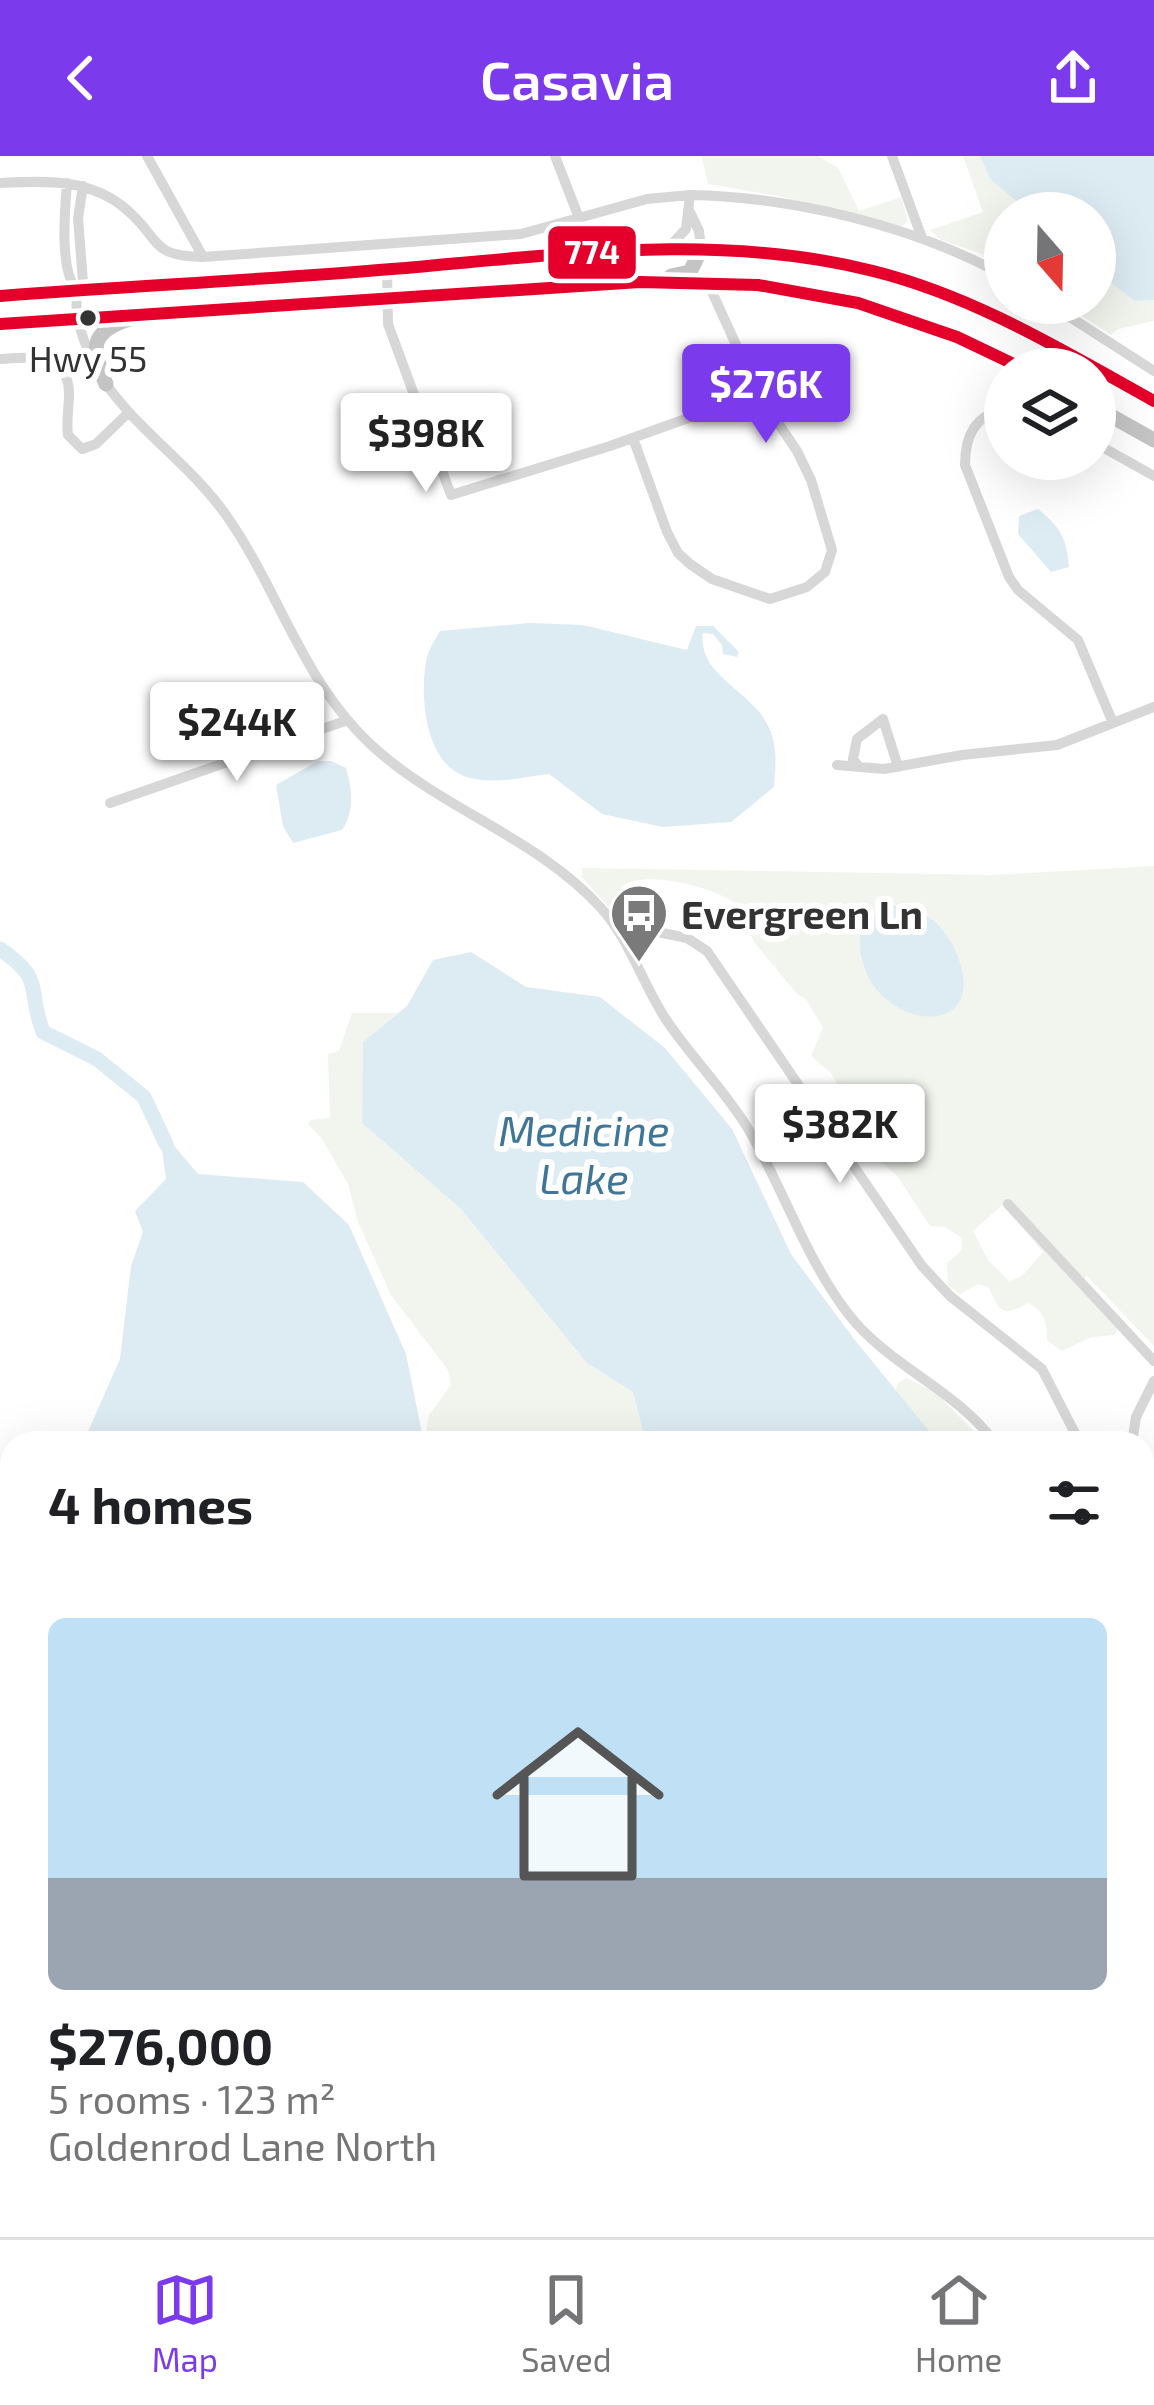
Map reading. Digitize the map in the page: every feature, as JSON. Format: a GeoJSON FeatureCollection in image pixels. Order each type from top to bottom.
{"type":"FeatureCollection","features":[{"type":"Feature","properties":{"kind":"highway"},"geometry":{"type":"LineString","coordinates":[[0,296],[701,249],[806,258],[912,282],[1058,348]]}},
{"type":"Feature","properties":{"kind":"highway"},"geometry":{"type":"LineString","coordinates":[[585,286],[597,279],[690,272],[701,249]]}},
{"type":"Feature","properties":{"kind":"highway"},"geometry":{"type":"LineString","coordinates":[[0,324],[585,286],[708,283],[787,288],[858,303],[984,350]]}},
{"type":"Feature","properties":{"kind":"highway"},"geometry":{"type":"LineString","coordinates":[[106,384],[95,354],[102,332],[128,319],[162,314]]}},
{"type":"Feature","properties":{"kind":"highway"},"geometry":{"type":"LineString","coordinates":[[1116,380],[1154,401]]}},
{"type":"Feature","properties":{"kind":"highway"},"geometry":{"type":"LineString","coordinates":[[1116,419],[1154,440]]}},
{"type":"Feature","properties":{"kind":"street"},"geometry":{"type":"LineString","coordinates":[[147,156],[202,257]]}},
{"type":"Feature","properties":{"kind":"street"},"geometry":{"type":"LineString","coordinates":[[555,156],[579,218]]}},
{"type":"Feature","properties":{"kind":"street"},"geometry":{"type":"LineString","coordinates":[[892,156],[922,238]]}},
{"type":"Feature","properties":{"kind":"street"},"geometry":{"type":"LineString","coordinates":[[68,183],[69,283],[77,290]]}},
{"type":"Feature","properties":{"kind":"street"},"geometry":{"type":"LineString","coordinates":[[0,184],[83,186],[128,211],[154,244],[174,257],[521,234],[646,199],[690,195],[766,201],[922,238],[984,266]]}},
{"type":"Feature","properties":{"kind":"street"},"geometry":{"type":"LineString","coordinates":[[83,186],[78,218],[83,282],[77,290],[77,316],[94,366],[128,413],[186,467],[226,515],[315,679],[345,721],[380,754],[578,886],[614,922],[664,1016],[746,1126],[813,1260],[846,1312],[886,1353],[959,1404],[984,1431]]}},
{"type":"Feature","properties":{"kind":"street"},"geometry":{"type":"LineString","coordinates":[[667,249],[686,230],[690,195]]}},
{"type":"Feature","properties":{"kind":"street"},"geometry":{"type":"LineString","coordinates":[[690,212],[701,249]]}},
{"type":"Feature","properties":{"kind":"street"},"geometry":{"type":"LineString","coordinates":[[387,269],[388,324],[451,496],[758,393]]}},
{"type":"Feature","properties":{"kind":"street"},"geometry":{"type":"LineString","coordinates":[[633,438],[678,553],[712,579],[757,596],[789,594],[818,581],[832,550],[811,480],[758,393],[708,283]]}},
{"type":"Feature","properties":{"kind":"street"},"geometry":{"type":"LineString","coordinates":[[1081,324],[1154,371]]}},
{"type":"Feature","properties":{"kind":"street"},"geometry":{"type":"LineString","coordinates":[[0,359],[40,357],[62,370],[69,385],[68,435],[82,449],[96,445],[128,413]]}},
{"type":"Feature","properties":{"kind":"street"},"geometry":{"type":"LineString","coordinates":[[984,416],[972,428],[965,446],[965,465],[1009,578],[1078,640],[1113,723]]}},
{"type":"Feature","properties":{"kind":"street"},"geometry":{"type":"LineString","coordinates":[[1116,455],[1154,476]]}},
{"type":"Feature","properties":{"kind":"street"},"geometry":{"type":"LineString","coordinates":[[837,765],[898,767],[1057,745],[1154,707]]}},
{"type":"Feature","properties":{"kind":"street"},"geometry":{"type":"LineString","coordinates":[[862,768],[854,759],[857,739],[883,719],[898,767]]}},
{"type":"Feature","properties":{"kind":"street"},"geometry":{"type":"LineString","coordinates":[[110,802],[345,721]]}},
{"type":"Feature","properties":{"kind":"street"},"geometry":{"type":"LineString","coordinates":[[614,922],[687,938],[707,951],[922,1266],[950,1296],[1042,1370],[1074,1431]]}},
{"type":"Feature","properties":{"kind":"street"},"geometry":{"type":"LineString","coordinates":[[1008,1204],[1154,1361]]}},
{"type":"Feature","properties":{"kind":"street"},"geometry":{"type":"LineString","coordinates":[[1134,1431],[1154,1381]]}},
{"type":"Feature","properties":{"kind":"shaded area"},"geometry":{"type":"Polygon","coordinates":[[[702,156],[818,156],[838,168],[859,211],[901,197],[908,221],[900,227],[779,196],[708,184],[702,156]]]}},
{"type":"Feature","properties":{"kind":"shaded area"},"geometry":{"type":"Polygon","coordinates":[[[963,156],[980,156],[990,179],[1007,192],[984,192],[984,255],[941,240],[930,230],[983,212],[963,156]]]}},
{"type":"Feature","properties":{"kind":"shaded area"},"geometry":{"type":"Polygon","coordinates":[[[1116,287],[1135,301],[1154,300],[1154,321],[1111,335],[1094,324],[1116,324],[1116,287]]]}},
{"type":"Feature","properties":{"kind":"shaded area"},"geometry":{"type":"Polygon","coordinates":[[[1154,866],[1154,1346],[1087,1276],[1078,1284],[1119,1328],[1114,1335],[1092,1337],[1062,1351],[1047,1340],[1044,1318],[1028,1303],[1006,1311],[988,1287],[978,1284],[960,1294],[948,1285],[947,1263],[962,1250],[962,1238],[945,1227],[930,1226],[898,1177],[860,1142],[866,1130],[830,1072],[811,1056],[823,1028],[806,999],[755,943],[750,934],[757,925],[749,913],[716,893],[652,879],[621,887],[627,910],[622,914],[612,911],[582,877],[582,868],[992,875],[1154,866]],[[1002,1205],[973,1231],[988,1260],[1009,1281],[1022,1276],[1043,1252],[1002,1205]]]}},
{"type":"Feature","properties":{"kind":"shaded area"},"geometry":{"type":"Polygon","coordinates":[[[352,1013],[398,1013],[363,1042],[362,1123],[461,1209],[587,1363],[633,1392],[643,1431],[426,1431],[429,1415],[451,1385],[448,1370],[391,1295],[358,1222],[348,1184],[308,1124],[330,1118],[328,1054],[339,1051],[352,1013]]]}},
{"type":"Feature","properties":{"kind":"shaded area"},"geometry":{"type":"Polygon","coordinates":[[[906,1378],[935,1392],[973,1431],[929,1431],[896,1391],[906,1378]]]}},
{"type":"Feature","properties":{"kind":"water"},"geometry":{"type":"Polygon","coordinates":[[[980,156],[1154,156],[1154,300],[1135,301],[1116,287],[1116,192],[1006,192],[990,179],[980,156]]]}},
{"type":"Feature","properties":{"kind":"water"},"geometry":{"type":"Polygon","coordinates":[[[1038,509],[1061,534],[1069,567],[1051,572],[1018,534],[1019,516],[1038,509]]]}},
{"type":"Feature","properties":{"kind":"water"},"geometry":{"type":"Polygon","coordinates":[[[529,623],[583,625],[687,650],[696,626],[713,626],[739,652],[737,657],[723,654],[713,634],[703,633],[703,647],[716,671],[766,722],[774,745],[774,787],[731,822],[663,827],[602,814],[549,774],[484,780],[451,768],[433,741],[425,706],[431,647],[440,631],[529,623]]]}},
{"type":"Feature","properties":{"kind":"water"},"geometry":{"type":"Polygon","coordinates":[[[318,761],[346,768],[349,815],[342,830],[293,843],[283,826],[276,785],[318,761]]]}},
{"type":"Feature","properties":{"kind":"water"},"geometry":{"type":"Polygon","coordinates":[[[891,906],[926,915],[951,942],[963,978],[959,1002],[944,1014],[922,1016],[898,1007],[876,989],[862,961],[861,925],[891,906]]]}},
{"type":"Feature","properties":{"kind":"water","name":"Medicine Lake"},"geometry":{"type":"Polygon","coordinates":[[[471,952],[526,987],[600,997],[665,1048],[732,1129],[791,1254],[929,1431],[643,1431],[633,1392],[587,1363],[461,1209],[362,1123],[363,1042],[407,1006],[433,960],[471,952]]]}},
{"type":"Feature","properties":{"kind":"water"},"geometry":{"type":"Polygon","coordinates":[[[159,1128],[198,1174],[303,1182],[349,1225],[406,1354],[422,1431],[88,1431],[120,1359],[131,1266],[143,1232],[135,1211],[166,1179],[159,1128]]]}},
{"type":"Feature","properties":{"kind":"waterway"},"geometry":{"type":"LineString","coordinates":[[0,949],[29,977],[43,1032],[97,1059],[144,1097],[166,1144]]}},
{"type":"Feature","properties":{"kind":"transit line","name":"774"},"geometry":{"type":"LineString","coordinates":[[0,296],[573,253],[754,252],[873,271],[947,295],[1018,327],[1154,401]]}},
{"type":"Feature","properties":{"kind":"transit line","name":"774"},"geometry":{"type":"LineString","coordinates":[[0,324],[640,282],[758,285],[858,303],[984,350]]}},
{"type":"Feature","properties":{"kind":"place","name":"Hwy 55"},"geometry":{"type":"Point","coordinates":[88,318]}},
{"type":"Feature","properties":{"kind":"place","name":"Evergreen Ln"},"geometry":{"type":"Point","coordinates":[639,964]}}]}
